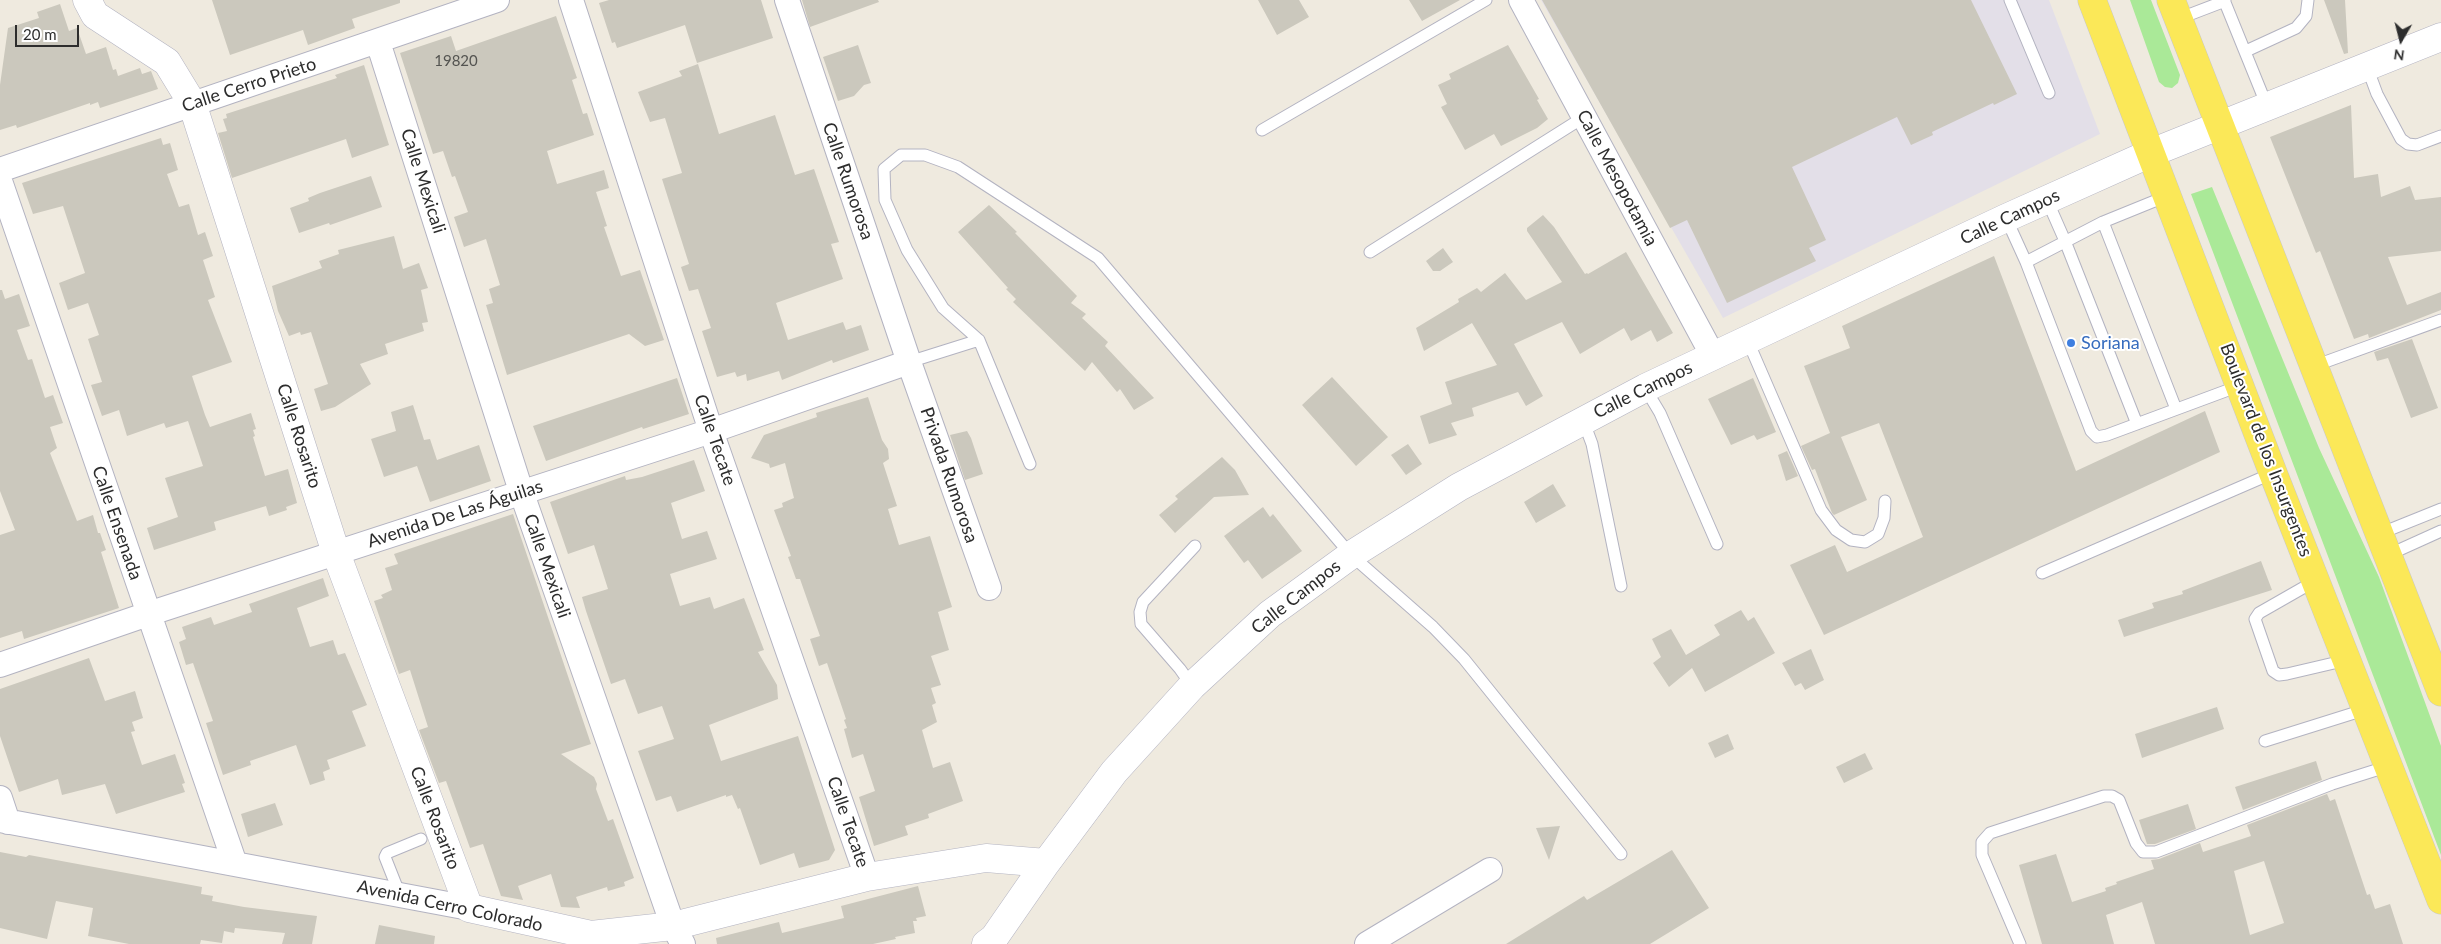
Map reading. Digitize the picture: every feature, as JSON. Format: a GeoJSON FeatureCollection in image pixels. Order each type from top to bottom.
{"type":"FeatureCollection","features":[{"type":"Feature","properties":{"kind":"main road","name":"Boulevard de los Insurgentes"},"geometry":{"type":"LineString","coordinates":[[2092,0],[2241,385],[2273,474],[2317,580],[2441,900]]}},
{"type":"Feature","properties":{"kind":"main road"},"geometry":{"type":"LineString","coordinates":[[2174,10],[2441,692]]}},
{"type":"Feature","properties":{"kind":"street","name":"Calle Rosarito"},"geometry":{"type":"LineString","coordinates":[[87,0],[95,15],[167,62],[192,103],[336,553],[469,908]]}},
{"type":"Feature","properties":{"kind":"street","name":"Calle Cerro Prieto"},"geometry":{"type":"LineString","coordinates":[[0,170],[497,0]]}},
{"type":"Feature","properties":{"kind":"street","name":"Calle Tecate"},"geometry":{"type":"LineString","coordinates":[[571,0],[711,431],[867,877]]}},
{"type":"Feature","properties":{"kind":"street","name":"Calle Rumorosa"},"geometry":{"type":"LineString","coordinates":[[787,0],[909,362]]}},
{"type":"Feature","properties":{"kind":"street","name":"Calle Mesopotamia"},"geometry":{"type":"LineString","coordinates":[[1521,0],[1713,356]]}},
{"type":"Feature","properties":{"kind":"street","name":"Calle Campos"},"geometry":{"type":"LineString","coordinates":[[993,942],[1046,863],[1114,772],[1192,686],[1270,614],[1352,555],[1459,486],[1645,388],[2006,218],[2151,153],[2441,37]]}},
{"type":"Feature","properties":{"kind":"street","name":"Calle Mexicali"},"geometry":{"type":"LineString","coordinates":[[378,42],[521,491],[678,935]]}},
{"type":"Feature","properties":{"kind":"street","name":"Calle Ensenada"},"geometry":{"type":"LineString","coordinates":[[0,181],[235,864]]}},
{"type":"Feature","properties":{"kind":"street","name":"Avenida De Las Águilas"},"geometry":{"type":"LineString","coordinates":[[0,665],[521,491],[711,431],[909,362]]}},
{"type":"Feature","properties":{"kind":"street","name":"Privada Rumorosa"},"geometry":{"type":"LineString","coordinates":[[909,362],[989,588]]}},
{"type":"Feature","properties":{"kind":"street"},"geometry":{"type":"LineString","coordinates":[[0,798],[4,821]]}},
{"type":"Feature","properties":{"kind":"street","name":"Avenida Cerro Colorado"},"geometry":{"type":"LineString","coordinates":[[4,821],[469,908],[591,935],[678,935],[867,877],[986,858],[1046,863]]}},
{"type":"Feature","properties":{"kind":"street"},"geometry":{"type":"LineString","coordinates":[[1367,944],[1490,870]]}},
{"type":"Feature","properties":{"kind":"lane"},"geometry":{"type":"LineString","coordinates":[[1262,130],[1486,0]]}},
{"type":"Feature","properties":{"kind":"lane"},"geometry":{"type":"LineString","coordinates":[[2010,0],[2049,93]]}},
{"type":"Feature","properties":{"kind":"lane"},"geometry":{"type":"LineString","coordinates":[[2174,10],[2224,0],[2267,106]]}},
{"type":"Feature","properties":{"kind":"lane"},"geometry":{"type":"LineString","coordinates":[[2246,51],[2296,28],[2306,16],[2308,0]]}},
{"type":"Feature","properties":{"kind":"lane"},"geometry":{"type":"LineString","coordinates":[[2367,66],[2377,94],[2401,139],[2408,144],[2416,145],[2441,136]]}},
{"type":"Feature","properties":{"kind":"lane"},"geometry":{"type":"LineString","coordinates":[[1370,252],[1584,117]]}},
{"type":"Feature","properties":{"kind":"lane"},"geometry":{"type":"LineString","coordinates":[[1030,464],[979,340],[943,308],[907,250],[889,208],[886,200],[884,169],[901,155],[925,155],[958,167],[1098,258],[1352,555],[1433,627],[1464,659],[1621,854]]}},
{"type":"Feature","properties":{"kind":"lane"},"geometry":{"type":"LineString","coordinates":[[2026,262],[2103,222],[2168,196]]}},
{"type":"Feature","properties":{"kind":"lane"},"geometry":{"type":"LineString","coordinates":[[2047,200],[2066,241],[2137,424]]}},
{"type":"Feature","properties":{"kind":"lane"},"geometry":{"type":"LineString","coordinates":[[2006,218],[2026,262],[2092,431],[2097,437],[2241,385]]}},
{"type":"Feature","properties":{"kind":"lane"},"geometry":{"type":"LineString","coordinates":[[2103,222],[2176,409]]}},
{"type":"Feature","properties":{"kind":"lane"},"geometry":{"type":"LineString","coordinates":[[2314,366],[2441,320]]}},
{"type":"Feature","properties":{"kind":"lane"},"geometry":{"type":"LineString","coordinates":[[1747,339],[1821,510],[1836,530],[1851,540],[1865,542],[1878,534],[1884,518],[1885,501]]}},
{"type":"Feature","properties":{"kind":"lane"},"geometry":{"type":"LineString","coordinates":[[909,362],[979,340]]}},
{"type":"Feature","properties":{"kind":"lane"},"geometry":{"type":"LineString","coordinates":[[1645,388],[1660,413],[1717,544]]}},
{"type":"Feature","properties":{"kind":"lane"},"geometry":{"type":"LineString","coordinates":[[1583,420],[1592,444],[1621,586]]}},
{"type":"Feature","properties":{"kind":"lane"},"geometry":{"type":"LineString","coordinates":[[2042,573],[2273,474]]}},
{"type":"Feature","properties":{"kind":"lane"},"geometry":{"type":"LineString","coordinates":[[2384,545],[2441,508]]}},
{"type":"Feature","properties":{"kind":"lane"},"geometry":{"type":"LineString","coordinates":[[2384,545],[2441,531]]}},
{"type":"Feature","properties":{"kind":"lane"},"geometry":{"type":"LineString","coordinates":[[1192,686],[1180,668],[1140,624],[1140,612],[1143,602],[1195,546]]}},
{"type":"Feature","properties":{"kind":"lane"},"geometry":{"type":"LineString","coordinates":[[2317,580],[2259,613],[2255,619],[2273,671],[2279,675],[2287,674],[2348,660]]}},
{"type":"Feature","properties":{"kind":"lane"},"geometry":{"type":"LineString","coordinates":[[2265,741],[2367,709]]}},
{"type":"Feature","properties":{"kind":"lane"},"geometry":{"type":"LineString","coordinates":[[2020,944],[1982,855],[1982,842],[1990,833],[2104,796],[2112,796],[2119,800],[2136,844],[2143,852],[2156,852],[2332,784],[2389,766]]}},
{"type":"Feature","properties":{"kind":"lane"},"geometry":{"type":"LineString","coordinates":[[400,895],[385,857],[387,853],[421,839]]}},
{"type":"Feature","properties":{"kind":"shaded area"},"geometry":{"type":"Polygon","coordinates":[[[1541,0],[2049,0],[2100,134],[1723,318],[1541,0]]]}},
{"type":"Feature","properties":{"kind":"green space"},"geometry":{"type":"Polygon","coordinates":[[[2130,0],[2151,0],[2180,75],[2178,83],[2172,88],[2165,87],[2159,82],[2130,0]]]}},
{"type":"Feature","properties":{"kind":"green space"},"geometry":{"type":"Polygon","coordinates":[[[2212,187],[2319,448],[2379,577],[2441,746],[2441,855],[2191,194],[2212,187]]]}},
{"type":"Feature","properties":{"kind":"building"},"geometry":{"type":"Polygon","coordinates":[[[212,0],[400,0],[400,3],[352,19],[355,28],[308,45],[303,30],[230,55],[212,0]]]}},
{"type":"Feature","properties":{"kind":"building"},"geometry":{"type":"Polygon","coordinates":[[[609,0],[761,0],[773,38],[697,63],[685,25],[617,48],[615,42],[612,43],[599,3],[609,0]]]}},
{"type":"Feature","properties":{"kind":"building"},"geometry":{"type":"Polygon","coordinates":[[[802,0],[878,0],[879,2],[810,27],[802,0]]]}},
{"type":"Feature","properties":{"kind":"building"},"geometry":{"type":"Polygon","coordinates":[[[1258,0],[1299,0],[1309,17],[1277,35],[1258,0]]]}},
{"type":"Feature","properties":{"kind":"building"},"geometry":{"type":"Polygon","coordinates":[[[1409,0],[1460,0],[1422,21],[1409,0]]]}},
{"type":"Feature","properties":{"kind":"building"},"geometry":{"type":"Polygon","coordinates":[[[1542,0],[1971,0],[2017,94],[1994,105],[1993,103],[1932,132],[1933,135],[1911,145],[1897,117],[1792,167],[1826,240],[1809,248],[1816,261],[1727,303],[1687,220],[1670,228],[1542,0]]]}},
{"type":"Feature","properties":{"kind":"building"},"geometry":{"type":"Polygon","coordinates":[[[2324,0],[2345,0],[2348,53],[2344,54],[2324,0]]]}},
{"type":"Feature","properties":{"kind":"building"},"geometry":{"type":"Polygon","coordinates":[[[60,4],[69,31],[77,28],[86,54],[106,47],[113,70],[116,69],[118,76],[140,68],[142,74],[151,71],[158,89],[100,108],[98,102],[90,105],[90,103],[17,128],[16,125],[0,130],[0,85],[8,28],[39,18],[37,12],[60,4]]]}},
{"type":"Feature","properties":{"kind":"building"},"geometry":{"type":"Polygon","coordinates":[[[556,16],[577,78],[572,80],[583,114],[587,113],[594,135],[547,151],[557,184],[604,170],[609,188],[596,192],[607,226],[604,227],[621,276],[640,270],[664,340],[645,346],[629,334],[507,375],[486,305],[493,303],[489,289],[500,285],[486,239],[464,247],[454,217],[468,212],[455,176],[452,177],[443,151],[433,154],[400,53],[451,36],[456,51],[556,16]]]}},
{"type":"Feature","properties":{"kind":"building"},"geometry":{"type":"Polygon","coordinates":[[[858,45],[871,83],[864,85],[854,96],[838,101],[823,57],[858,45]]]}},
{"type":"Feature","properties":{"kind":"building"},"geometry":{"type":"Polygon","coordinates":[[[1508,45],[1539,99],[1537,100],[1548,119],[1537,128],[1501,146],[1494,134],[1465,150],[1441,107],[1447,104],[1438,85],[1451,79],[1449,74],[1508,45]]]}},
{"type":"Feature","properties":{"kind":"building"},"geometry":{"type":"Polygon","coordinates":[[[698,64],[719,134],[775,115],[795,175],[814,169],[839,242],[831,244],[843,279],[776,303],[788,340],[843,322],[846,330],[861,325],[869,350],[833,363],[832,360],[782,380],[779,371],[747,381],[746,374],[737,377],[735,372],[717,377],[702,331],[711,328],[698,289],[689,291],[681,267],[689,264],[662,179],[682,173],[665,118],[650,122],[638,92],[682,76],[679,71],[698,64]]]}},
{"type":"Feature","properties":{"kind":"building"},"geometry":{"type":"Polygon","coordinates":[[[364,65],[389,145],[352,158],[346,139],[232,178],[218,133],[227,131],[223,119],[227,118],[226,114],[337,78],[335,75],[364,65]]]}},
{"type":"Feature","properties":{"kind":"building"},"geometry":{"type":"Polygon","coordinates":[[[2351,105],[2354,178],[2378,174],[2381,197],[2410,186],[2415,200],[2441,197],[2441,251],[2388,257],[2407,305],[2441,292],[2441,310],[2369,338],[2368,334],[2354,339],[2320,251],[2316,253],[2270,137],[2351,105]]]}},
{"type":"Feature","properties":{"kind":"building"},"geometry":{"type":"Polygon","coordinates":[[[161,138],[163,145],[170,143],[178,170],[167,174],[179,207],[189,204],[198,235],[205,232],[213,256],[203,260],[215,297],[208,300],[232,362],[192,376],[205,415],[210,427],[251,413],[256,429],[253,430],[255,436],[253,437],[265,476],[288,469],[297,503],[286,507],[287,510],[269,516],[266,506],[214,522],[216,530],[154,550],[147,528],[178,517],[165,478],[203,466],[188,421],[166,428],[164,423],[127,436],[119,410],[102,416],[91,385],[102,382],[88,339],[99,335],[88,303],[68,310],[59,283],[85,273],[63,206],[33,214],[22,183],[161,138]]]}},
{"type":"Feature","properties":{"kind":"building"},"geometry":{"type":"Polygon","coordinates":[[[371,176],[382,207],[330,225],[329,223],[299,233],[290,208],[309,201],[308,198],[320,193],[371,176]]]}},
{"type":"Feature","properties":{"kind":"building"},"geometry":{"type":"Polygon","coordinates":[[[989,205],[1077,296],[1071,303],[1086,314],[1082,318],[1108,342],[1105,346],[1154,398],[1134,410],[1120,389],[1117,392],[1092,362],[1085,371],[1013,302],[1016,299],[1006,289],[1008,288],[958,232],[989,205]]]}},
{"type":"Feature","properties":{"kind":"building"},"geometry":{"type":"Polygon","coordinates":[[[1543,215],[1554,227],[1585,274],[1626,252],[1673,333],[1657,342],[1651,330],[1631,341],[1624,328],[1580,354],[1562,322],[1514,344],[1543,396],[1526,406],[1518,392],[1472,408],[1474,416],[1451,423],[1457,435],[1429,444],[1420,416],[1452,404],[1445,382],[1497,365],[1472,323],[1424,351],[1416,328],[1459,302],[1458,299],[1477,288],[1481,292],[1505,273],[1526,300],[1562,282],[1527,231],[1527,228],[1543,215]]]}},
{"type":"Feature","properties":{"kind":"building"},"geometry":{"type":"Polygon","coordinates":[[[394,236],[403,269],[419,263],[428,288],[421,290],[428,322],[422,323],[424,331],[385,344],[388,354],[360,364],[371,384],[335,407],[321,411],[314,389],[328,384],[311,332],[301,335],[300,332],[289,336],[278,311],[272,286],[322,268],[319,261],[339,254],[338,250],[394,236]]]}},
{"type":"Feature","properties":{"kind":"building"},"geometry":{"type":"Polygon","coordinates":[[[1443,248],[1453,262],[1440,271],[1433,271],[1426,261],[1443,248]]]}},
{"type":"Feature","properties":{"kind":"building"},"geometry":{"type":"Polygon","coordinates":[[[1994,256],[2076,471],[2205,411],[2220,452],[1824,635],[1790,565],[1835,545],[1847,572],[1923,537],[1879,423],[1841,437],[1867,500],[1834,515],[1832,513],[1815,469],[1812,470],[1801,446],[1830,433],[1804,366],[1850,348],[1842,326],[1994,256]]]}},
{"type":"Feature","properties":{"kind":"building"},"geometry":{"type":"Polygon","coordinates":[[[0,290],[2,290],[5,299],[19,294],[30,326],[17,330],[28,360],[32,359],[45,398],[53,395],[63,423],[50,427],[57,448],[50,453],[77,521],[93,515],[98,533],[100,533],[106,550],[101,552],[119,608],[24,639],[22,631],[0,638],[0,535],[15,530],[0,491],[0,290]]]}},
{"type":"Feature","properties":{"kind":"building"},"geometry":{"type":"Polygon","coordinates":[[[2412,339],[2438,408],[2411,418],[2388,358],[2377,361],[2374,352],[2412,339]]]}},
{"type":"Feature","properties":{"kind":"building"},"geometry":{"type":"Polygon","coordinates":[[[1332,377],[1388,437],[1356,466],[1302,405],[1332,377]]]}},
{"type":"Feature","properties":{"kind":"building"},"geometry":{"type":"Polygon","coordinates":[[[677,378],[689,414],[643,429],[642,427],[546,461],[533,426],[677,378]]]}},
{"type":"Feature","properties":{"kind":"building"},"geometry":{"type":"Polygon","coordinates":[[[1753,378],[1776,432],[1757,440],[1754,435],[1731,445],[1708,399],[1753,378]]]}},
{"type":"Feature","properties":{"kind":"building"},"geometry":{"type":"Polygon","coordinates":[[[868,397],[882,440],[888,449],[889,459],[883,463],[897,506],[888,509],[899,545],[930,536],[952,607],[938,612],[949,650],[931,656],[941,685],[931,688],[936,703],[932,705],[937,722],[922,730],[933,768],[950,762],[963,801],[928,814],[929,818],[905,826],[908,835],[874,846],[859,797],[875,791],[863,754],[852,758],[844,729],[847,728],[844,720],[846,719],[827,663],[819,666],[810,639],[820,636],[800,579],[796,579],[788,557],[791,556],[774,510],[783,507],[782,503],[794,498],[785,463],[770,468],[769,464],[751,458],[764,435],[817,417],[816,413],[868,397]]]}},
{"type":"Feature","properties":{"kind":"building"},"geometry":{"type":"Polygon","coordinates":[[[413,405],[424,440],[430,439],[437,460],[479,445],[491,481],[430,502],[417,466],[384,477],[371,439],[396,431],[391,412],[413,405]]]}},
{"type":"Feature","properties":{"kind":"building"},"geometry":{"type":"Polygon","coordinates":[[[967,431],[983,474],[965,480],[950,435],[967,431]]]}},
{"type":"Feature","properties":{"kind":"building"},"geometry":{"type":"Polygon","coordinates":[[[1408,444],[1422,464],[1406,475],[1391,455],[1408,444]]]}},
{"type":"Feature","properties":{"kind":"building"},"geometry":{"type":"Polygon","coordinates":[[[1787,451],[1798,476],[1786,481],[1778,455],[1787,451]]]}},
{"type":"Feature","properties":{"kind":"building"},"geometry":{"type":"Polygon","coordinates":[[[1222,457],[1235,470],[1249,495],[1214,497],[1175,533],[1159,515],[1178,499],[1175,496],[1222,457]]]}},
{"type":"Feature","properties":{"kind":"building"},"geometry":{"type":"Polygon","coordinates":[[[694,460],[705,491],[671,503],[682,539],[707,531],[717,559],[670,574],[680,606],[710,597],[714,609],[744,598],[764,650],[758,652],[777,685],[778,699],[709,725],[721,761],[798,736],[835,850],[829,860],[799,868],[794,853],[760,865],[740,808],[738,809],[732,795],[726,797],[726,795],[677,812],[671,796],[656,801],[638,751],[674,739],[662,706],[638,714],[625,679],[611,684],[586,611],[582,597],[608,589],[594,545],[568,554],[550,502],[625,476],[626,480],[642,477],[694,460]]]}},
{"type":"Feature","properties":{"kind":"building"},"geometry":{"type":"Polygon","coordinates":[[[1553,484],[1566,506],[1536,523],[1524,502],[1553,484]]]}},
{"type":"Feature","properties":{"kind":"building"},"geometry":{"type":"Polygon","coordinates":[[[1263,507],[1270,517],[1273,514],[1302,551],[1262,579],[1248,560],[1244,563],[1224,536],[1263,507]]]}},
{"type":"Feature","properties":{"kind":"building"},"geometry":{"type":"Polygon","coordinates":[[[513,514],[591,744],[561,754],[594,777],[597,784],[596,789],[608,821],[613,819],[634,878],[624,882],[625,886],[608,891],[607,887],[576,897],[580,908],[561,907],[551,874],[518,886],[523,900],[501,896],[483,844],[470,848],[446,781],[439,783],[419,730],[428,727],[410,670],[399,674],[374,601],[383,598],[381,595],[392,590],[385,568],[398,564],[394,554],[513,514]]]}},
{"type":"Feature","properties":{"kind":"building"},"geometry":{"type":"Polygon","coordinates":[[[2261,561],[2272,590],[2124,637],[2118,620],[2154,608],[2152,603],[2183,594],[2182,591],[2261,561]]]}},
{"type":"Feature","properties":{"kind":"building"},"geometry":{"type":"Polygon","coordinates":[[[323,578],[329,596],[297,608],[310,647],[333,640],[338,655],[345,653],[367,705],[352,711],[366,746],[327,760],[330,769],[323,772],[325,780],[310,785],[296,745],[250,761],[251,765],[223,775],[206,723],[213,721],[193,663],[186,665],[179,642],[186,639],[182,627],[211,617],[214,625],[252,612],[249,604],[323,578]]]}},
{"type":"Feature","properties":{"kind":"building"},"geometry":{"type":"Polygon","coordinates":[[[1741,610],[1748,621],[1754,617],[1775,653],[1705,692],[1692,668],[1669,687],[1653,663],[1661,657],[1652,639],[1671,629],[1686,655],[1720,635],[1714,625],[1741,610]]]}},
{"type":"Feature","properties":{"kind":"building"},"geometry":{"type":"Polygon","coordinates":[[[1811,649],[1824,680],[1805,690],[1801,683],[1795,686],[1782,663],[1811,649]]]}},
{"type":"Feature","properties":{"kind":"building"},"geometry":{"type":"Polygon","coordinates":[[[89,658],[105,701],[135,691],[143,718],[132,722],[135,731],[131,732],[142,765],[175,754],[185,783],[182,784],[185,792],[116,814],[105,784],[62,795],[58,779],[19,792],[0,736],[0,689],[89,658]]]}},
{"type":"Feature","properties":{"kind":"building"},"geometry":{"type":"Polygon","coordinates":[[[2217,707],[2224,729],[2142,758],[2135,734],[2217,707]]]}},
{"type":"Feature","properties":{"kind":"building"},"geometry":{"type":"Polygon","coordinates":[[[1728,734],[1734,749],[1715,758],[1708,743],[1728,734]]]}},
{"type":"Feature","properties":{"kind":"building"},"geometry":{"type":"Polygon","coordinates":[[[1865,753],[1873,769],[1844,783],[1836,767],[1865,753]]]}},
{"type":"Feature","properties":{"kind":"building"},"geometry":{"type":"Polygon","coordinates":[[[2316,761],[2322,780],[2243,810],[2235,787],[2316,761]]]}},
{"type":"Feature","properties":{"kind":"building"},"geometry":{"type":"Polygon","coordinates":[[[2327,794],[2330,801],[2335,799],[2367,895],[2370,894],[2375,909],[2390,904],[2403,944],[2155,944],[2142,902],[2106,915],[2114,944],[2042,944],[2019,865],[2056,854],[2072,902],[2106,891],[2105,888],[2117,884],[2116,882],[2154,869],[2151,860],[2159,859],[2200,843],[2203,852],[2251,836],[2247,825],[2327,794]],[[2264,861],[2234,871],[2250,935],[2284,923],[2264,861]]]}},
{"type":"Feature","properties":{"kind":"building"},"geometry":{"type":"Polygon","coordinates":[[[275,803],[283,825],[248,837],[241,814],[275,803]]]}},
{"type":"Feature","properties":{"kind":"building"},"geometry":{"type":"Polygon","coordinates":[[[2188,804],[2196,829],[2155,844],[2147,844],[2139,820],[2188,804]]]}},
{"type":"Feature","properties":{"kind":"building"},"geometry":{"type":"Polygon","coordinates":[[[1560,826],[1549,860],[1536,828],[1560,826]]]}},
{"type":"Feature","properties":{"kind":"building"},"geometry":{"type":"Polygon","coordinates":[[[1672,850],[1709,908],[1650,944],[1506,944],[1584,896],[1587,900],[1672,850]]]}},
{"type":"Feature","properties":{"kind":"building"},"geometry":{"type":"Polygon","coordinates":[[[0,852],[26,857],[29,855],[202,887],[201,894],[213,896],[212,901],[317,916],[312,944],[282,944],[285,933],[235,928],[234,933],[224,931],[222,943],[201,940],[200,944],[129,944],[88,936],[93,908],[56,901],[47,939],[0,928],[0,852]]]}},
{"type":"Feature","properties":{"kind":"building"},"geometry":{"type":"Polygon","coordinates":[[[918,886],[926,916],[916,918],[917,921],[913,921],[915,933],[895,937],[896,939],[873,944],[717,944],[716,938],[779,922],[782,933],[844,918],[841,906],[918,886]]]}},
{"type":"Feature","properties":{"kind":"building"},"geometry":{"type":"Polygon","coordinates":[[[379,925],[435,936],[434,944],[375,944],[379,925]]]}},
{"type":"Feature","properties":{"kind":"place","name":"Soriana"},"geometry":{"type":"Point","coordinates":[2071,343]}}]}
